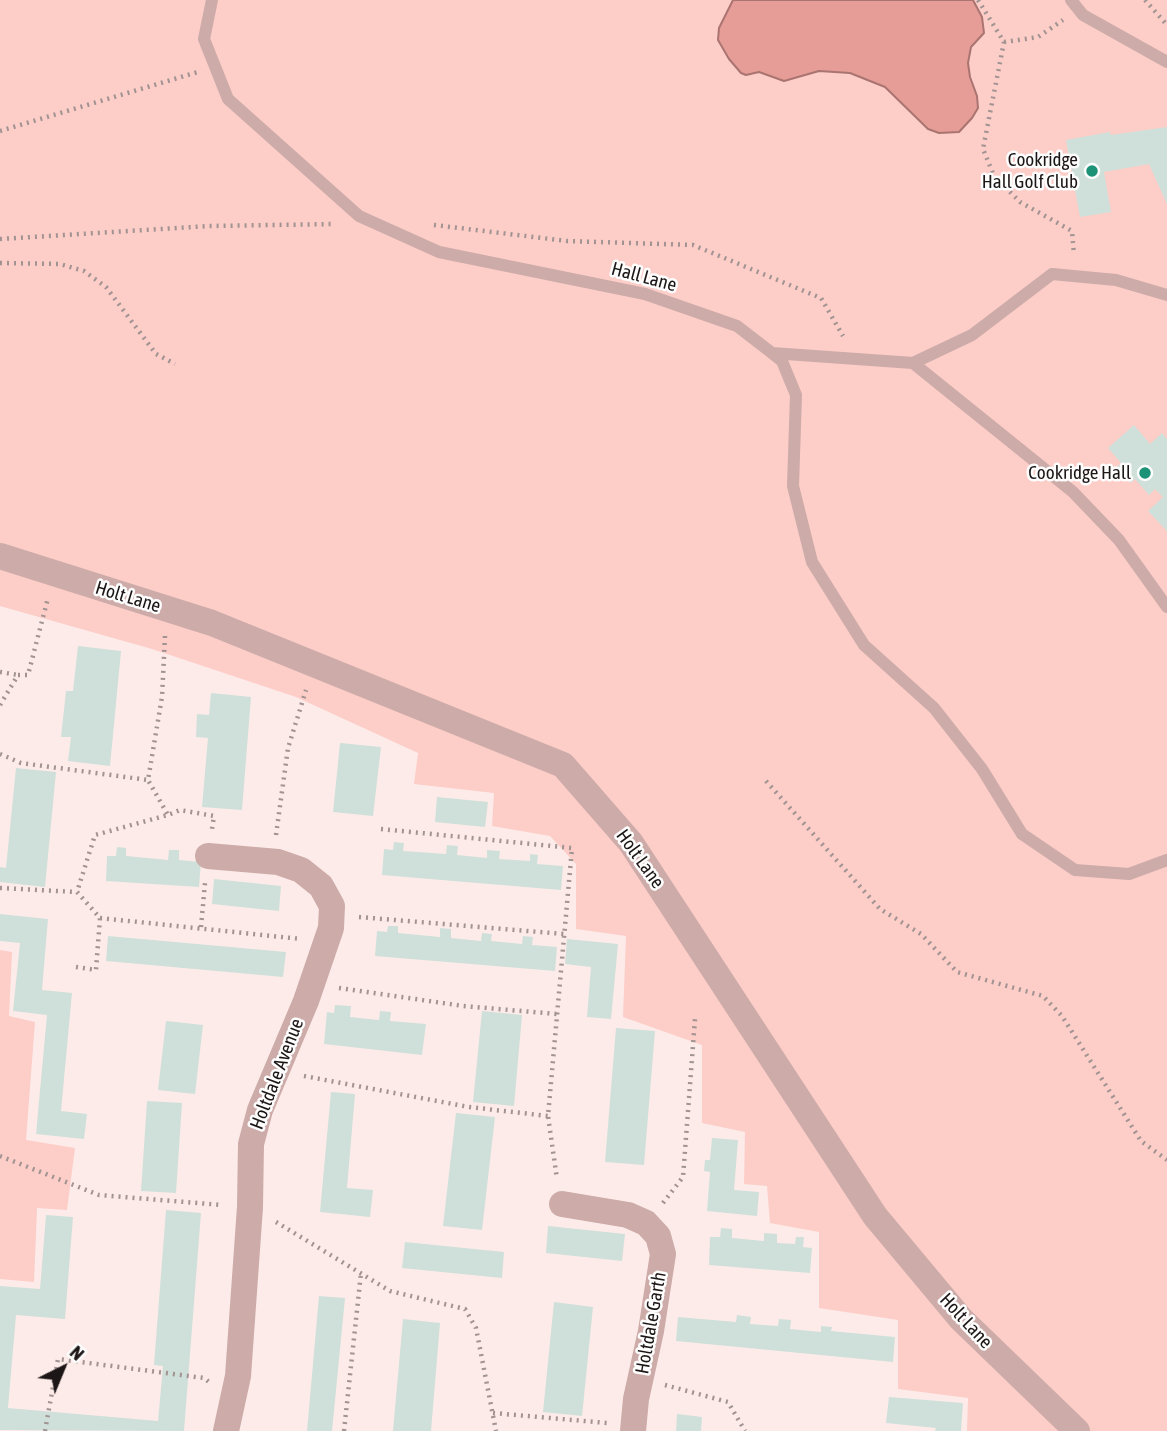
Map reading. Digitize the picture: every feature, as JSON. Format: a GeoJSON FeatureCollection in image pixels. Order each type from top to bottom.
{"type":"FeatureCollection","features":[{"type":"Feature","properties":{"kind":"street","name":"Holt Lane"},"geometry":{"type":"LineString","coordinates":[[0,556],[212,623],[563,765],[631,843],[875,1216],[961,1319],[1077,1431]]}},
{"type":"Feature","properties":{"kind":"street"},"geometry":{"type":"LineString","coordinates":[[208,856],[272,861],[301,870],[321,886],[332,906],[331,915]]}},
{"type":"Feature","properties":{"kind":"street","name":"Holtdale Avenue"},"geometry":{"type":"LineString","coordinates":[[226,1431],[239,1376],[250,1207],[251,1144],[260,1110],[306,1001],[331,928],[331,915]]}},
{"type":"Feature","properties":{"kind":"street"},"geometry":{"type":"LineString","coordinates":[[562,1204],[628,1215],[646,1223]]}},
{"type":"Feature","properties":{"kind":"street","name":"Holtdale Garth"},"geometry":{"type":"LineString","coordinates":[[633,1428],[663,1254],[658,1236],[646,1223]]}},
{"type":"Feature","properties":{"kind":"lane","name":"Hall Lane"},"geometry":{"type":"LineString","coordinates":[[212,0],[204,39],[228,99],[359,216],[439,252],[645,294],[737,326],[772,353]]}},
{"type":"Feature","properties":{"kind":"lane"},"geometry":{"type":"LineString","coordinates":[[1074,5],[1083,15],[1167,62]]}},
{"type":"Feature","properties":{"kind":"lane"},"geometry":{"type":"LineString","coordinates":[[772,353],[913,363],[972,335],[1052,274],[1116,280],[1167,295]]}},
{"type":"Feature","properties":{"kind":"lane"},"geometry":{"type":"LineString","coordinates":[[772,353],[782,361],[796,395],[793,486],[812,562],[864,645],[934,708],[982,769],[1022,834],[1075,870],[1129,874],[1167,860]]}},
{"type":"Feature","properties":{"kind":"lane"},"geometry":{"type":"LineString","coordinates":[[913,363],[1073,492],[1119,540],[1167,607]]}},
{"type":"Feature","properties":{"kind":"path"},"geometry":{"type":"LineString","coordinates":[[978,0],[1004,42],[983,149],[994,176],[1020,202],[1072,231],[1076,276]]}},
{"type":"Feature","properties":{"kind":"path"},"geometry":{"type":"LineString","coordinates":[[1145,0],[1167,25]]}},
{"type":"Feature","properties":{"kind":"path"},"geometry":{"type":"LineString","coordinates":[[1004,42],[1038,37],[1074,5]]}},
{"type":"Feature","properties":{"kind":"path"},"geometry":{"type":"LineString","coordinates":[[1158,17],[1167,18]]}},
{"type":"Feature","properties":{"kind":"path"},"geometry":{"type":"LineString","coordinates":[[0,131],[215,67]]}},
{"type":"Feature","properties":{"kind":"path"},"geometry":{"type":"LineString","coordinates":[[0,263],[60,264],[84,271],[107,287],[156,354],[175,364]]}},
{"type":"Feature","properties":{"kind":"path"},"geometry":{"type":"LineString","coordinates":[[0,672],[28,675],[47,599],[57,574]]}},
{"type":"Feature","properties":{"kind":"path"},"geometry":{"type":"LineString","coordinates":[[165,632],[162,696],[148,780],[167,815]]}},
{"type":"Feature","properties":{"kind":"path"},"geometry":{"type":"LineString","coordinates":[[0,705],[18,675]]}},
{"type":"Feature","properties":{"kind":"path"},"geometry":{"type":"LineString","coordinates":[[272,861],[288,748],[308,682]]}},
{"type":"Feature","properties":{"kind":"path"},"geometry":{"type":"LineString","coordinates":[[0,754],[21,763],[148,780]]}},
{"type":"Feature","properties":{"kind":"path"},"geometry":{"type":"LineString","coordinates":[[766,781],[880,909],[921,934],[957,972],[1043,996],[1062,1016],[1141,1141],[1167,1160]]}},
{"type":"Feature","properties":{"kind":"path"},"geometry":{"type":"LineString","coordinates":[[77,892],[95,835],[180,810],[214,817],[201,927]]}},
{"type":"Feature","properties":{"kind":"path"},"geometry":{"type":"LineString","coordinates":[[381,829],[572,848],[548,1116],[562,1204]]}},
{"type":"Feature","properties":{"kind":"path"},"geometry":{"type":"LineString","coordinates":[[0,888],[77,892],[100,918],[326,942]]}},
{"type":"Feature","properties":{"kind":"path"},"geometry":{"type":"LineString","coordinates":[[331,915],[564,934]]}},
{"type":"Feature","properties":{"kind":"path"},"geometry":{"type":"LineString","coordinates":[[76,967],[96,970],[100,918]]}},
{"type":"Feature","properties":{"kind":"path"},"geometry":{"type":"LineString","coordinates":[[336,988],[463,1006],[557,1014]]}},
{"type":"Feature","properties":{"kind":"path"},"geometry":{"type":"LineString","coordinates":[[646,1223],[683,1177],[695,1018]]}},
{"type":"Feature","properties":{"kind":"path"},"geometry":{"type":"LineString","coordinates":[[276,1071],[469,1107],[548,1116]]}},
{"type":"Feature","properties":{"kind":"path"},"geometry":{"type":"LineString","coordinates":[[0,1156],[99,1195],[250,1207],[390,1291],[465,1309],[476,1328],[496,1431]]}},
{"type":"Feature","properties":{"kind":"path"},"geometry":{"type":"LineString","coordinates":[[344,1431],[361,1273]]}},
{"type":"Feature","properties":{"kind":"path"},"geometry":{"type":"LineString","coordinates":[[45,1431],[58,1359],[204,1378],[233,1401]]}},
{"type":"Feature","properties":{"kind":"path"},"geometry":{"type":"LineString","coordinates":[[641,1378],[728,1402],[745,1431]]}},
{"type":"Feature","properties":{"kind":"path"},"geometry":{"type":"LineString","coordinates":[[493,1413],[633,1428]]}},
{"type":"Feature","properties":{"kind":"shaded area"},"geometry":{"type":"Polygon","coordinates":[[[0,0],[1167,0],[1167,1431],[967,1431],[968,1398],[898,1389],[898,1320],[819,1308],[819,1232],[770,1223],[767,1186],[744,1184],[745,1132],[702,1123],[702,1045],[623,1017],[626,936],[576,929],[576,864],[550,836],[492,826],[494,793],[414,784],[418,753],[296,697],[152,649],[0,606],[0,0]]]}},
{"type":"Feature","properties":{"kind":"shaded area"},"geometry":{"type":"Polygon","coordinates":[[[733,0],[973,0],[982,17],[984,33],[971,47],[968,63],[978,108],[959,132],[939,133],[928,129],[885,87],[850,73],[819,71],[784,81],[759,72],[746,75],[741,73],[718,40],[719,28],[733,0]]]}},
{"type":"Feature","properties":{"kind":"shaded area"},"geometry":{"type":"Polygon","coordinates":[[[0,950],[12,952],[9,1016],[35,1022],[26,1140],[75,1148],[67,1210],[37,1208],[34,1282],[0,1279],[0,950]]]}},
{"type":"Feature","properties":{"kind":"building","name":"Cookridge Hall Golf Club"},"geometry":{"type":"Polygon","coordinates":[[[1167,127],[1167,204],[1149,164],[1104,172],[1111,212],[1080,217],[1066,140],[1110,132],[1111,135],[1167,127]]]}},
{"type":"Feature","properties":{"kind":"building","name":"Cookridge Hall"},"geometry":{"type":"Polygon","coordinates":[[[1134,425],[1150,444],[1162,433],[1167,439],[1167,531],[1148,511],[1163,497],[1155,489],[1149,495],[1135,479],[1131,483],[1117,467],[1121,463],[1108,448],[1134,425]]]}},
{"type":"Feature","properties":{"kind":"building"},"geometry":{"type":"Polygon","coordinates":[[[78,646],[121,651],[110,766],[68,761],[71,737],[61,737],[66,691],[73,691],[78,646]]]}},
{"type":"Feature","properties":{"kind":"building"},"geometry":{"type":"Polygon","coordinates":[[[211,693],[251,697],[242,810],[202,807],[208,738],[196,737],[197,714],[209,715],[211,693]]]}},
{"type":"Feature","properties":{"kind":"building"},"geometry":{"type":"Polygon","coordinates":[[[340,743],[381,747],[373,816],[333,812],[340,743]]]}},
{"type":"Feature","properties":{"kind":"building"},"geometry":{"type":"Polygon","coordinates":[[[16,768],[56,772],[45,887],[0,882],[0,867],[6,868],[16,768]]]}},
{"type":"Feature","properties":{"kind":"building"},"geometry":{"type":"Polygon","coordinates":[[[437,797],[488,802],[485,827],[435,822],[437,797]]]}},
{"type":"Feature","properties":{"kind":"building"},"geometry":{"type":"Polygon","coordinates":[[[394,842],[404,843],[403,851],[446,854],[447,845],[458,846],[457,855],[487,858],[487,850],[500,851],[499,859],[530,861],[530,854],[538,855],[537,864],[563,866],[561,890],[382,875],[384,849],[393,850],[394,842]]]}},
{"type":"Feature","properties":{"kind":"building"},"geometry":{"type":"Polygon","coordinates":[[[117,847],[126,848],[126,856],[168,860],[169,850],[179,850],[179,860],[201,862],[199,887],[106,881],[107,856],[116,856],[117,847]]]}},
{"type":"Feature","properties":{"kind":"building"},"geometry":{"type":"Polygon","coordinates":[[[214,879],[281,886],[279,911],[212,904],[214,879]]]}},
{"type":"Feature","properties":{"kind":"building"},"geometry":{"type":"Polygon","coordinates":[[[0,914],[48,919],[42,990],[72,993],[61,1111],[87,1114],[84,1139],[36,1134],[47,1015],[13,1011],[20,943],[0,941],[0,914]]]}},
{"type":"Feature","properties":{"kind":"building"},"geometry":{"type":"Polygon","coordinates":[[[388,926],[398,926],[398,933],[440,937],[440,928],[451,929],[451,938],[481,941],[482,933],[492,934],[491,941],[522,944],[523,936],[533,937],[532,945],[557,947],[555,971],[375,956],[377,931],[387,932],[388,926]]]}},
{"type":"Feature","properties":{"kind":"building"},"geometry":{"type":"Polygon","coordinates":[[[108,936],[286,952],[283,977],[106,961],[108,936]]]}},
{"type":"Feature","properties":{"kind":"building"},"geometry":{"type":"Polygon","coordinates":[[[567,939],[618,944],[611,1019],[587,1017],[591,967],[565,964],[567,939]]]}},
{"type":"Feature","properties":{"kind":"building"},"geometry":{"type":"Polygon","coordinates":[[[335,1005],[351,1006],[350,1017],[379,1020],[380,1011],[391,1012],[390,1021],[426,1024],[422,1055],[324,1044],[327,1012],[334,1013],[335,1005]]]}},
{"type":"Feature","properties":{"kind":"building"},"geometry":{"type":"Polygon","coordinates":[[[482,1011],[522,1015],[514,1106],[473,1102],[482,1011]]]}},
{"type":"Feature","properties":{"kind":"building"},"geometry":{"type":"Polygon","coordinates":[[[166,1021],[203,1025],[195,1094],[158,1090],[166,1021]]]}},
{"type":"Feature","properties":{"kind":"building"},"geometry":{"type":"Polygon","coordinates":[[[616,1028],[655,1031],[644,1165],[605,1162],[616,1028]]]}},
{"type":"Feature","properties":{"kind":"building"},"geometry":{"type":"Polygon","coordinates":[[[331,1092],[355,1094],[347,1188],[373,1190],[370,1217],[320,1212],[331,1092]]]}},
{"type":"Feature","properties":{"kind":"building"},"geometry":{"type":"Polygon","coordinates":[[[147,1101],[182,1103],[176,1193],[141,1191],[147,1101]]]}},
{"type":"Feature","properties":{"kind":"building"},"geometry":{"type":"Polygon","coordinates":[[[456,1113],[495,1117],[482,1230],[443,1226],[456,1113]]]}},
{"type":"Feature","properties":{"kind":"building"},"geometry":{"type":"Polygon","coordinates":[[[712,1138],[738,1140],[734,1190],[759,1192],[757,1216],[707,1211],[710,1172],[704,1171],[705,1160],[710,1160],[712,1138]]]}},
{"type":"Feature","properties":{"kind":"building"},"geometry":{"type":"Polygon","coordinates":[[[166,1210],[201,1213],[184,1431],[0,1430],[0,1286],[40,1289],[46,1215],[73,1217],[65,1319],[16,1315],[8,1408],[158,1421],[163,1366],[154,1365],[166,1210]]]}},
{"type":"Feature","properties":{"kind":"building"},"geometry":{"type":"Polygon","coordinates":[[[548,1226],[625,1234],[622,1261],[546,1253],[548,1226]]]}},
{"type":"Feature","properties":{"kind":"building"},"geometry":{"type":"Polygon","coordinates":[[[721,1228],[732,1229],[732,1238],[764,1241],[764,1233],[777,1234],[777,1243],[795,1244],[796,1237],[804,1237],[803,1247],[812,1248],[810,1273],[709,1265],[710,1237],[720,1237],[721,1228]]]}},
{"type":"Feature","properties":{"kind":"building"},"geometry":{"type":"Polygon","coordinates":[[[405,1242],[504,1252],[502,1278],[402,1268],[405,1242]]]}},
{"type":"Feature","properties":{"kind":"building"},"geometry":{"type":"Polygon","coordinates":[[[319,1296],[345,1298],[332,1431],[307,1431],[319,1296]]]}},
{"type":"Feature","properties":{"kind":"building"},"geometry":{"type":"Polygon","coordinates":[[[554,1302],[593,1307],[582,1416],[543,1412],[554,1302]]]}},
{"type":"Feature","properties":{"kind":"building"},"geometry":{"type":"Polygon","coordinates":[[[737,1315],[751,1317],[750,1324],[778,1326],[779,1319],[791,1320],[790,1329],[821,1332],[821,1326],[832,1327],[831,1331],[895,1337],[893,1362],[676,1341],[678,1317],[736,1322],[737,1315]]]}},
{"type":"Feature","properties":{"kind":"building"},"geometry":{"type":"Polygon","coordinates":[[[403,1319],[440,1323],[431,1431],[393,1431],[403,1319]]]}},
{"type":"Feature","properties":{"kind":"building"},"geometry":{"type":"Polygon","coordinates":[[[889,1397],[963,1403],[961,1431],[935,1431],[936,1428],[886,1423],[889,1397]]]}},
{"type":"Feature","properties":{"kind":"building"},"geometry":{"type":"Polygon","coordinates":[[[677,1414],[702,1417],[701,1431],[676,1431],[677,1414]]]}},
{"type":"Feature","properties":{"kind":"place","name":"Cookridge Hall Golf Club"},"geometry":{"type":"Point","coordinates":[1092,171]}},
{"type":"Feature","properties":{"kind":"place","name":"Cookridge Hall"},"geometry":{"type":"Point","coordinates":[1145,473]}}]}
